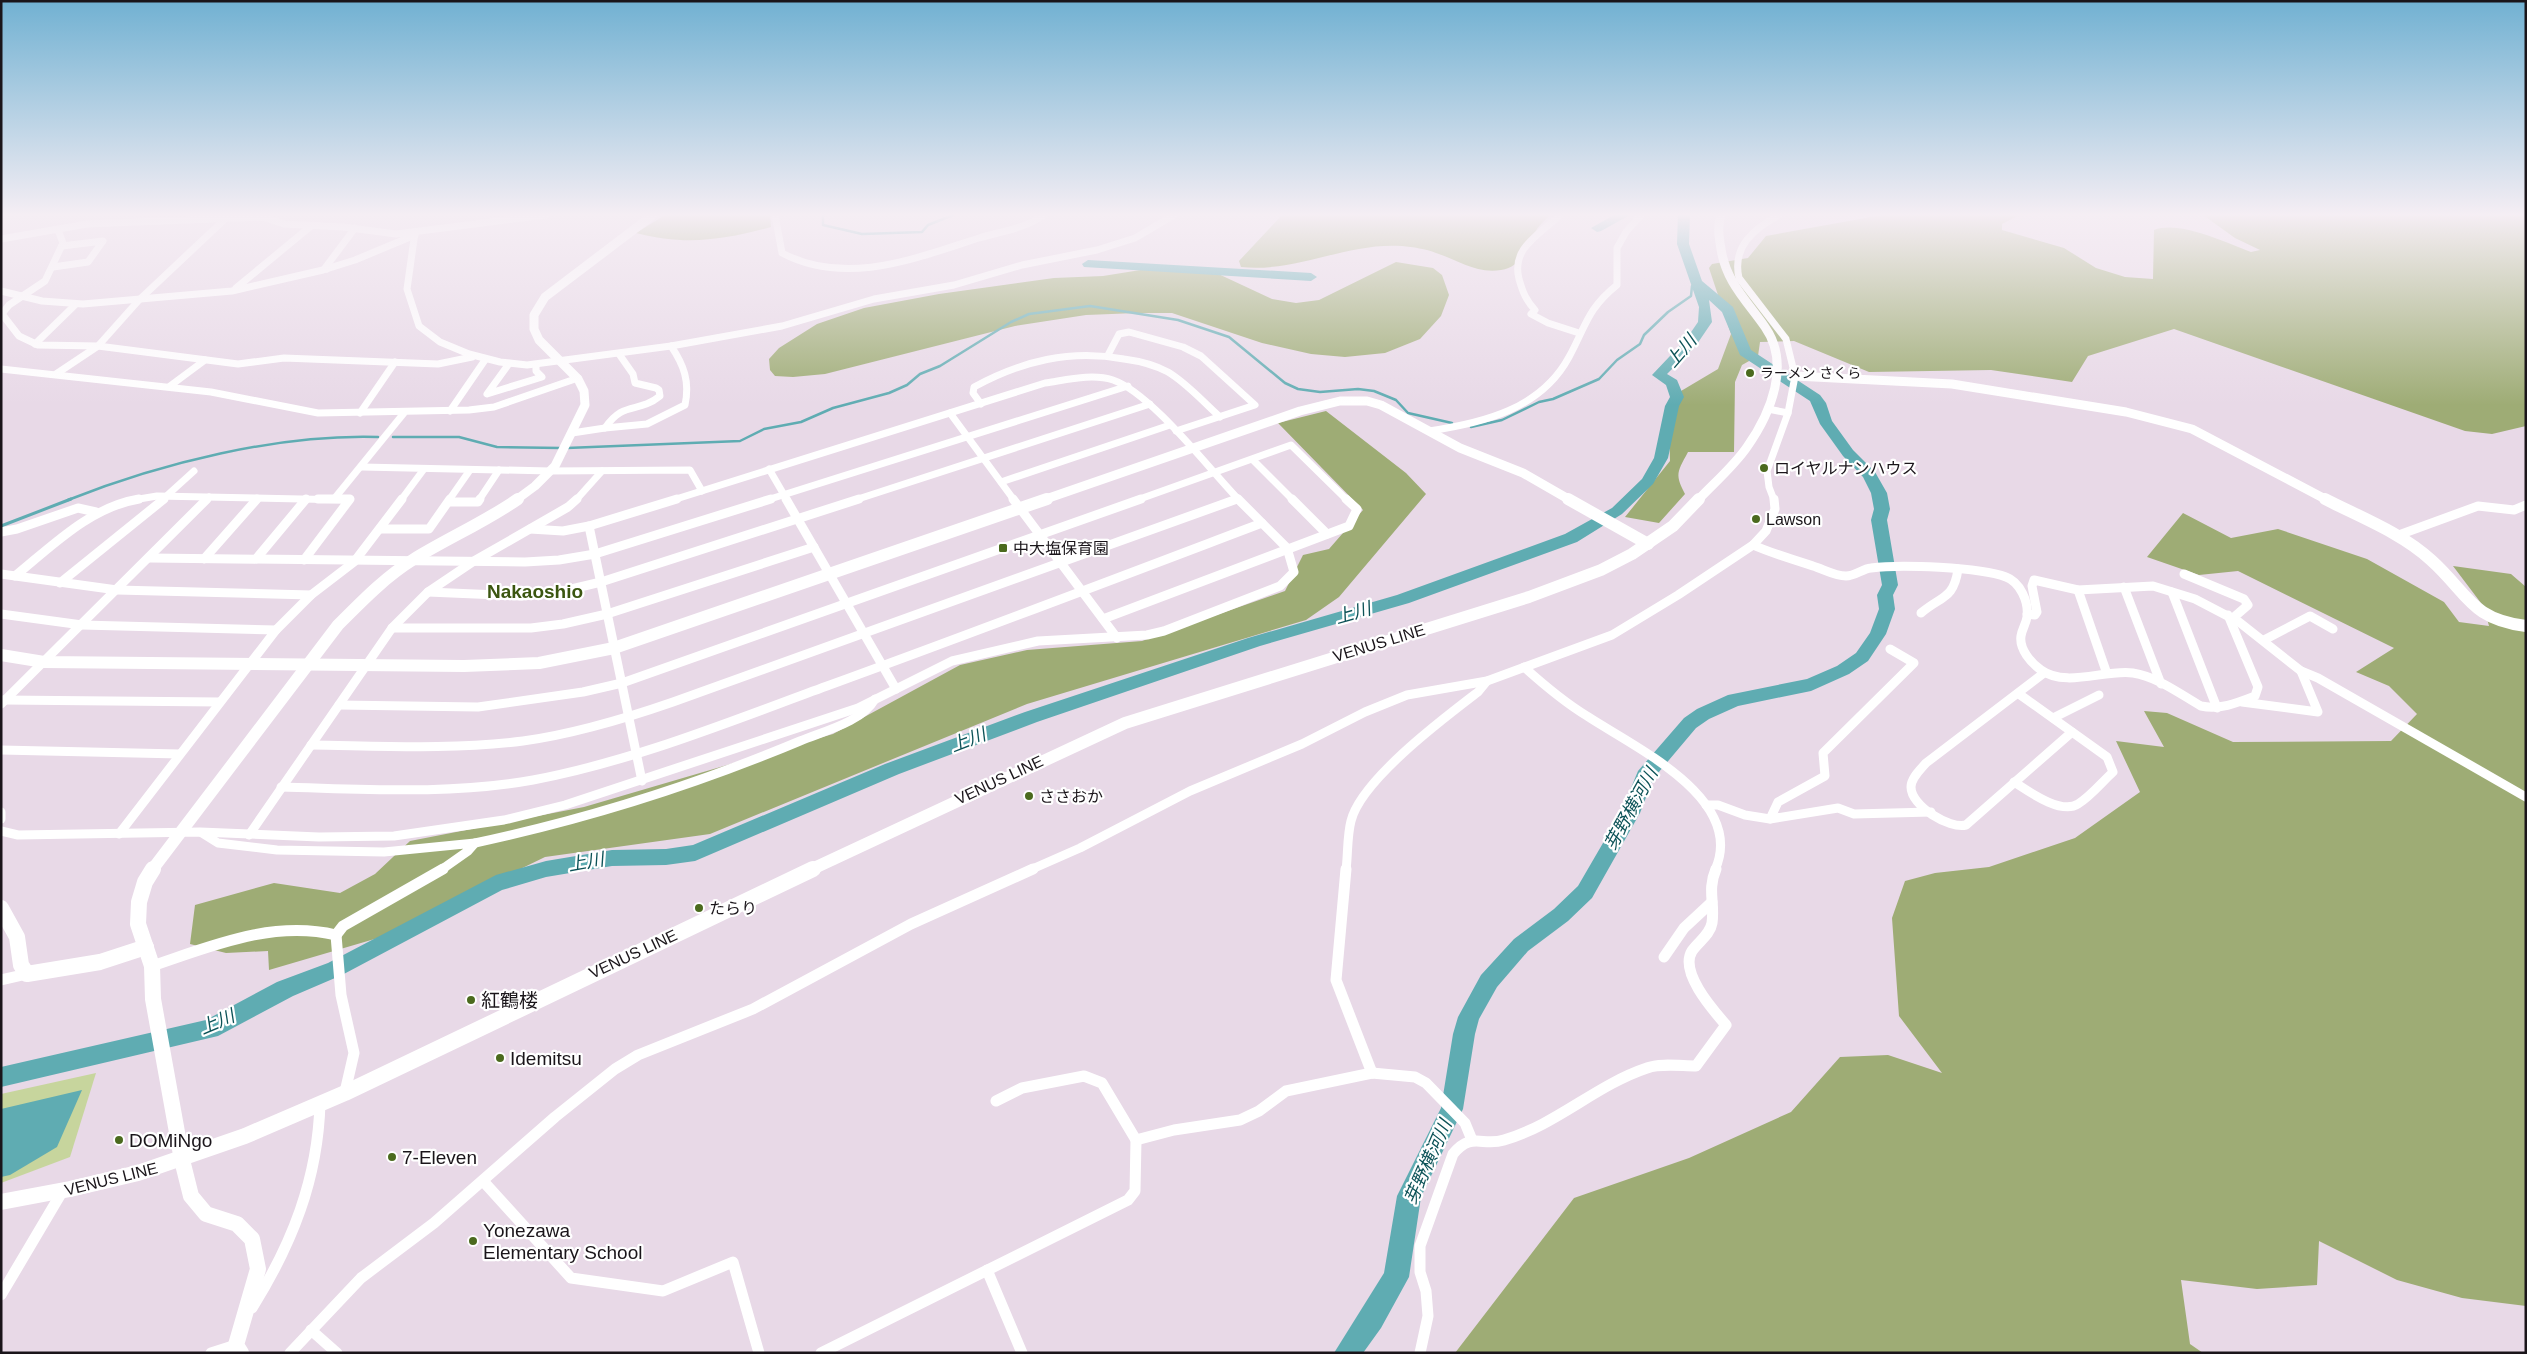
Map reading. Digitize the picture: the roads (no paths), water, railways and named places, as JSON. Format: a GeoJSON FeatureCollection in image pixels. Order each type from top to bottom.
{"type":"FeatureCollection","features":[{"type":"Feature","properties":{"kind":"street"},"geometry":{"type":"LineString","coordinates":[[47,278],[1,314],[19,336],[35,344],[98,346],[238,364],[284,358],[438,364],[472,357]]}},
{"type":"Feature","properties":{"kind":"street"},"geometry":{"type":"LineString","coordinates":[[56,374],[98,346],[139,300],[162,278]]}},
{"type":"Feature","properties":{"kind":"street"},"geometry":{"type":"LineString","coordinates":[[232,291],[248,278]]}},
{"type":"Feature","properties":{"kind":"street"},"geometry":{"type":"LineString","coordinates":[[1,291],[20,298],[76,304],[232,291],[287,278]]}},
{"type":"Feature","properties":{"kind":"street"},"geometry":{"type":"LineString","coordinates":[[409,278],[407,289],[418,325],[428,334],[472,357],[508,365],[536,365],[619,354],[782,326],[874,299],[946,286],[974,278]]}},
{"type":"Feature","properties":{"kind":"street"},"geometry":{"type":"LineString","coordinates":[[211,1353],[239,1349],[258,1269],[252,1239],[237,1224],[206,1214],[191,1196],[182,1160],[153,999],[152,966],[138,924],[139,902],[150,875],[180,833],[338,625],[373,590],[413,560],[519,499],[553,467],[586,405],[586,396],[578,378],[537,335],[533,326],[537,310],[545,297],[570,278]]}},
{"type":"Feature","properties":{"kind":"street"},"geometry":{"type":"LineString","coordinates":[[1519,278],[1524,298],[1535,310],[1531,314],[1539,321],[1564,326],[1579,334]]}},
{"type":"Feature","properties":{"kind":"street"},"geometry":{"type":"LineString","coordinates":[[1429,431],[1498,416],[1518,407],[1560,372],[1591,308],[1617,285],[1617,278]]}},
{"type":"Feature","properties":{"kind":"street"},"geometry":{"type":"LineString","coordinates":[[1730,278],[1772,338],[1777,353],[1789,352]]}},
{"type":"Feature","properties":{"kind":"street"},"geometry":{"type":"LineString","coordinates":[[290,1353],[361,1278],[385,1257],[434,1223],[555,1117],[615,1069],[638,1055],[753,1010],[911,924],[989,887],[1056,860],[1190,791],[1302,744],[1365,712],[1407,695],[1487,681],[1612,635],[1678,595],[1753,545],[1766,531],[1775,510],[1775,501],[1768,487],[1767,472],[1788,413],[1795,377],[1786,339],[1740,278]]}},
{"type":"Feature","properties":{"kind":"street"},"geometry":{"type":"LineString","coordinates":[[35,344],[76,304]]}},
{"type":"Feature","properties":{"kind":"street"},"geometry":{"type":"LineString","coordinates":[[1108,354],[1119,334],[1128,332],[1183,347],[1201,356],[1255,405],[1176,431]]}},
{"type":"Feature","properties":{"kind":"street"},"geometry":{"type":"LineString","coordinates":[[571,434],[605,428],[647,424],[685,405],[688,393],[687,372],[681,359],[671,346]]}},
{"type":"Feature","properties":{"kind":"street","name":"VENUS LINE"},"geometry":{"type":"LineString","coordinates":[[1,1202],[62,1192],[182,1160],[266,1128],[345,1093],[981,788],[1125,723],[1562,586],[1602,570],[1643,541],[1673,526],[1746,449],[1755,436],[1768,409],[1777,353]]}},
{"type":"Feature","properties":{"kind":"street"},"geometry":{"type":"LineString","coordinates":[[605,428],[619,410],[649,405],[660,396],[659,390],[653,386],[641,386],[635,383],[633,374],[619,354]]}},
{"type":"Feature","properties":{"kind":"street"},"geometry":{"type":"LineString","coordinates":[[981,404],[973,394],[974,387],[1015,366],[1063,354],[1108,354],[1154,366],[1172,374],[1220,417]]}},
{"type":"Feature","properties":{"kind":"street"},"geometry":{"type":"LineString","coordinates":[[170,386],[205,360]]}},
{"type":"Feature","properties":{"kind":"street"},"geometry":{"type":"LineString","coordinates":[[450,411],[485,360]]}},
{"type":"Feature","properties":{"kind":"street"},"geometry":{"type":"LineString","coordinates":[[360,413],[395,362]]}},
{"type":"Feature","properties":{"kind":"street"},"geometry":{"type":"LineString","coordinates":[[508,365],[487,394],[542,377],[536,371],[536,365]]}},
{"type":"Feature","properties":{"kind":"street"},"geometry":{"type":"LineString","coordinates":[[1,369],[170,386],[318,413],[404,413],[494,407],[578,378]]}},
{"type":"Feature","properties":{"kind":"street"},"geometry":{"type":"LineString","coordinates":[[1795,377],[1921,381],[1952,384],[2150,416],[2192,429],[2396,536],[2431,560],[2478,610],[2509,624],[2526,626]]}},
{"type":"Feature","properties":{"kind":"street"},"geometry":{"type":"LineString","coordinates":[[1,832],[18,835],[200,832],[394,836],[504,820],[565,805],[774,738],[858,708],[952,661],[1038,641],[1147,636],[1280,586],[1294,572],[1287,548],[1214,474],[1150,404],[1128,386],[1114,380],[1099,378],[1062,380],[950,413],[589,526],[563,531],[530,529]]}},
{"type":"Feature","properties":{"kind":"street"},"geometry":{"type":"LineString","coordinates":[[150,558],[354,562],[413,560],[474,561],[559,560],[595,554],[1128,386]]}},
{"type":"Feature","properties":{"kind":"street"},"geometry":{"type":"LineString","coordinates":[[1,656],[44,662],[514,665],[539,663],[614,648],[830,575],[1020,506],[1322,404],[1348,400],[1370,401],[1381,405],[1460,448],[1523,473],[1643,541]]}},
{"type":"Feature","properties":{"kind":"street"},"geometry":{"type":"LineString","coordinates":[[428,592],[522,596],[563,592],[601,582],[798,519],[1150,404]]}},
{"type":"Feature","properties":{"kind":"street"},"geometry":{"type":"LineString","coordinates":[[1768,409],[1788,413]]}},
{"type":"Feature","properties":{"kind":"street"},"geometry":{"type":"LineString","coordinates":[[334,499],[362,467],[404,413]]}},
{"type":"Feature","properties":{"kind":"street"},"geometry":{"type":"LineString","coordinates":[[950,413],[1117,638]]}},
{"type":"Feature","properties":{"kind":"street"},"geometry":{"type":"LineString","coordinates":[[1002,482],[1170,425]]}},
{"type":"Feature","properties":{"kind":"street"},"geometry":{"type":"LineString","coordinates":[[339,705],[478,707],[583,692],[622,683],[1214,474],[1291,445],[1356,509],[1349,526],[1103,619]]}},
{"type":"Feature","properties":{"kind":"street"},"geometry":{"type":"LineString","coordinates":[[1253,460],[1327,534]]}},
{"type":"Feature","properties":{"kind":"street"},"geometry":{"type":"LineString","coordinates":[[362,467],[470,470],[553,467],[602,471],[690,470],[702,492]]}},
{"type":"Feature","properties":{"kind":"street"},"geometry":{"type":"LineString","coordinates":[[119,834],[276,630],[311,595],[354,562],[424,469]]}},
{"type":"Feature","properties":{"kind":"street"},"geometry":{"type":"LineString","coordinates":[[769,469],[896,689]]}},
{"type":"Feature","properties":{"kind":"street"},"geometry":{"type":"LineString","coordinates":[[380,529],[429,529],[470,470]]}},
{"type":"Feature","properties":{"kind":"street"},"geometry":{"type":"LineString","coordinates":[[449,502],[478,502],[499,470]]}},
{"type":"Feature","properties":{"kind":"street"},"geometry":{"type":"LineString","coordinates":[[60,582],[167,496],[194,471]]}},
{"type":"Feature","properties":{"kind":"street"},"geometry":{"type":"LineString","coordinates":[[249,834],[312,745],[365,664],[392,628],[428,592],[474,561],[568,507],[588,489],[602,471]]}},
{"type":"Feature","properties":{"kind":"street"},"geometry":{"type":"LineString","coordinates":[[15,576],[96,512],[130,499],[167,496],[257,499],[350,499],[304,560]]}},
{"type":"Feature","properties":{"kind":"street"},"geometry":{"type":"LineString","coordinates":[[2,702],[150,558],[209,497]]}},
{"type":"Feature","properties":{"kind":"street"},"geometry":{"type":"LineString","coordinates":[[312,745],[459,747],[493,745],[553,736],[629,716],[864,634],[1060,561],[1238,498]]}},
{"type":"Feature","properties":{"kind":"street"},"geometry":{"type":"LineString","coordinates":[[204,559],[257,499]]}},
{"type":"Feature","properties":{"kind":"street"},"geometry":{"type":"LineString","coordinates":[[256,559],[306,499]]}},
{"type":"Feature","properties":{"kind":"street"},"geometry":{"type":"LineString","coordinates":[[2396,536],[2478,506],[2514,510],[2526,505]]}},
{"type":"Feature","properties":{"kind":"street"},"geometry":{"type":"LineString","coordinates":[[1,532],[18,530],[78,508],[96,512]]}},
{"type":"Feature","properties":{"kind":"street"},"geometry":{"type":"LineString","coordinates":[[281,787],[444,789],[494,786],[637,755],[883,666],[1262,523]]}},
{"type":"Feature","properties":{"kind":"street"},"geometry":{"type":"LineString","coordinates":[[589,526],[642,781]]}},
{"type":"Feature","properties":{"kind":"street"},"geometry":{"type":"LineString","coordinates":[[1753,545],[1776,556],[1796,560],[1850,577],[1862,570],[1871,568],[1897,568],[1958,569],[2011,579],[2021,588],[2027,614],[2021,639],[2023,648],[2044,673]]}},
{"type":"Feature","properties":{"kind":"street"},"geometry":{"type":"LineString","coordinates":[[392,628],[532,628],[563,624],[607,614],[814,547]]}},
{"type":"Feature","properties":{"kind":"street"},"geometry":{"type":"LineString","coordinates":[[1921,613],[1926,608],[1944,600],[1952,592],[1957,582],[1958,569]]}},
{"type":"Feature","properties":{"kind":"street"},"geometry":{"type":"LineString","coordinates":[[1,574],[117,590],[311,595]]}},
{"type":"Feature","properties":{"kind":"street"},"geometry":{"type":"LineString","coordinates":[[2184,574],[2244,599],[2248,605],[2230,617]]}},
{"type":"Feature","properties":{"kind":"street"},"geometry":{"type":"LineString","coordinates":[[2027,614],[2035,614],[2037,612],[2032,586],[2034,580],[2078,590],[2124,588],[2140,585],[2195,599],[2230,617],[2264,640],[2301,671],[2318,678],[2526,797]]}},
{"type":"Feature","properties":{"kind":"street"},"geometry":{"type":"LineString","coordinates":[[2124,588],[2161,684]]}},
{"type":"Feature","properties":{"kind":"street"},"geometry":{"type":"LineString","coordinates":[[2078,590],[2106,672]]}},
{"type":"Feature","properties":{"kind":"street"},"geometry":{"type":"LineString","coordinates":[[2172,592],[2217,708]]}},
{"type":"Feature","properties":{"kind":"street"},"geometry":{"type":"LineString","coordinates":[[1,614],[82,625],[276,630]]}},
{"type":"Feature","properties":{"kind":"street"},"geometry":{"type":"LineString","coordinates":[[2264,640],[2310,616],[2333,629]]}},
{"type":"Feature","properties":{"kind":"street"},"geometry":{"type":"LineString","coordinates":[[2072,732],[1982,809],[1974,822],[1959,826],[1931,812],[1918,803],[1914,795],[1911,786],[1920,770],[1952,740],[2019,694],[2039,674],[2061,676],[2096,675],[2106,672],[2134,673],[2161,684],[2201,706],[2217,708],[2241,702],[2255,696],[2258,687],[2230,617]]}},
{"type":"Feature","properties":{"kind":"street"},"geometry":{"type":"LineString","coordinates":[[1770,819],[1778,802],[1824,776],[1826,768],[1824,754],[1914,663],[1890,648]]}},
{"type":"Feature","properties":{"kind":"street"},"geometry":{"type":"LineString","coordinates":[[1420,1353],[1428,1316],[1426,1291],[1420,1272],[1420,1246],[1453,1154],[1461,1144],[1472,1140],[1503,1141],[1551,1120],[1601,1090],[1648,1067],[1696,1066],[1726,1025],[1691,974],[1689,960],[1693,950],[1704,939],[1710,928],[1712,902],[1710,888],[1722,853],[1722,840],[1706,805],[1689,784],[1570,705],[1524,667]]}},
{"type":"Feature","properties":{"kind":"street"},"geometry":{"type":"LineString","coordinates":[[2241,702],[2318,712],[2301,671]]}},
{"type":"Feature","properties":{"kind":"street"},"geometry":{"type":"LineString","coordinates":[[1372,1073],[1336,980],[1351,820],[1361,801],[1407,748],[1478,692],[1487,681]]}},
{"type":"Feature","properties":{"kind":"street"},"geometry":{"type":"LineString","coordinates":[[2014,782],[2048,802],[2070,806],[2077,805],[2105,782],[2113,772],[2107,757],[2019,694]]}},
{"type":"Feature","properties":{"kind":"street"},"geometry":{"type":"LineString","coordinates":[[2053,718],[2099,695]]}},
{"type":"Feature","properties":{"kind":"street"},"geometry":{"type":"LineString","coordinates":[[200,832],[218,843],[277,850],[384,852],[475,843],[603,812],[673,791],[743,765],[817,733],[869,709],[875,699]]}},
{"type":"Feature","properties":{"kind":"street"},"geometry":{"type":"LineString","coordinates":[[2,702],[220,702]]}},
{"type":"Feature","properties":{"kind":"street"},"geometry":{"type":"LineString","coordinates":[[1,750],[180,754]]}},
{"type":"Feature","properties":{"kind":"street"},"geometry":{"type":"LineString","coordinates":[[1706,805],[1718,805],[1745,814],[1770,819],[1787,818],[1838,808],[1854,814],[1931,812]]}},
{"type":"Feature","properties":{"kind":"street"},"geometry":{"type":"LineString","coordinates":[[1,812],[1,819]]}},
{"type":"Feature","properties":{"kind":"street"},"geometry":{"type":"LineString","coordinates":[[345,1093],[354,1053],[341,995],[338,940],[343,926],[452,865],[472,849],[475,843]]}},
{"type":"Feature","properties":{"kind":"street"},"geometry":{"type":"LineString","coordinates":[[1664,957],[1684,928],[1712,902]]}},
{"type":"Feature","properties":{"kind":"street"},"geometry":{"type":"LineString","coordinates":[[1,908],[17,937],[21,965],[27,974]]}},
{"type":"Feature","properties":{"kind":"street"},"geometry":{"type":"LineString","coordinates":[[152,966],[273,931],[304,929],[324,931],[338,940]]}},
{"type":"Feature","properties":{"kind":"street"},"geometry":{"type":"LineString","coordinates":[[1,980],[100,962],[146,947]]}},
{"type":"Feature","properties":{"kind":"street"},"geometry":{"type":"LineString","coordinates":[[1136,1140],[1174,1130],[1240,1120],[1259,1111],[1286,1091],[1372,1073],[1415,1077],[1426,1083],[1465,1123],[1472,1140]]}},
{"type":"Feature","properties":{"kind":"street"},"geometry":{"type":"LineString","coordinates":[[821,1353],[1128,1200],[1135,1191],[1136,1140],[1102,1082],[1084,1076],[1022,1088],[996,1101]]}},
{"type":"Feature","properties":{"kind":"street"},"geometry":{"type":"LineString","coordinates":[[246,1316],[274,1275],[301,1209],[317,1142],[320,1103]]}},
{"type":"Feature","properties":{"kind":"street"},"geometry":{"type":"LineString","coordinates":[[484,1180],[571,1278],[663,1291],[733,1262],[759,1353]]}},
{"type":"Feature","properties":{"kind":"street"},"geometry":{"type":"LineString","coordinates":[[1,1295],[62,1192]]}},
{"type":"Feature","properties":{"kind":"street"},"geometry":{"type":"LineString","coordinates":[[987,1270],[1022,1353]]}},
{"type":"Feature","properties":{"kind":"street"},"geometry":{"type":"LineString","coordinates":[[311,1330],[337,1353]]}},
{"type":"Feature","properties":{"kind":"water"},"geometry":{"type":"Polygon","coordinates":[[[82,1090],[57,1147],[10,1175],[1,1177],[1,1109],[82,1090]]]}},
{"type":"Feature","properties":{"kind":"waterway","name":"上川"},"geometry":{"type":"LineString","coordinates":[[1,1077],[210,1029],[285,989],[335,969],[496,883],[546,869],[612,858],[666,857],[695,853],[892,769],[1031,717],[1254,642],[1403,599],[1571,538],[1617,511],[1648,481],[1661,458],[1672,406],[1677,397],[1672,383],[1659,375],[1692,341],[1705,322],[1705,307],[1695,278]]}},
{"type":"Feature","properties":{"kind":"waterway"},"geometry":{"type":"LineString","coordinates":[[1471,427],[1502,420],[1539,402],[1553,399],[1599,379],[1617,360],[1640,344],[1644,335],[1668,312],[1691,296],[1692,286],[1697,283]]}},
{"type":"Feature","properties":{"kind":"waterway","name":"芽野横河川"},"geometry":{"type":"LineString","coordinates":[[1347,1353],[1372,1319],[1396,1277],[1409,1196],[1452,1109],[1464,1034],[1469,1017],[1489,981],[1521,945],[1561,915],[1585,892],[1630,813],[1645,776],[1690,723],[1703,714],[1734,700],[1811,685],[1843,670],[1862,657],[1878,634],[1887,609],[1885,595],[1890,585],[1879,520],[1882,509],[1879,493],[1870,475],[1848,453],[1825,421],[1819,403],[1815,398],[1745,352],[1728,310],[1698,284]]}},
{"type":"Feature","properties":{"kind":"waterway"},"geometry":{"type":"LineString","coordinates":[[567,448],[740,441],[764,429],[801,422],[833,408],[889,393],[907,385],[920,374],[940,366],[1011,322],[1029,314],[1090,306],[1178,320],[1229,337],[1285,383],[1298,389],[1320,392],[1358,389],[1374,391],[1396,400],[1408,413],[1452,423]]}},
{"type":"Feature","properties":{"kind":"waterway"},"geometry":{"type":"LineString","coordinates":[[68,500],[142,474],[220,453],[300,440],[378,437]]}},
{"type":"Feature","properties":{"kind":"waterway"},"geometry":{"type":"LineString","coordinates":[[393,437],[459,437],[497,447],[561,448]]}},
{"type":"Feature","properties":{"kind":"waterway"},"geometry":{"type":"LineString","coordinates":[[1,526],[71,499]]}},
{"type":"Feature","properties":{"kind":"place","name":"ラーメン さくら"},"geometry":{"type":"Point","coordinates":[1750,373]}},
{"type":"Feature","properties":{"kind":"place","name":"ロイヤルナンハウス"},"geometry":{"type":"Point","coordinates":[1764,468]}},
{"type":"Feature","properties":{"kind":"place","name":"Lawson"},"geometry":{"type":"Point","coordinates":[1756,519]}},
{"type":"Feature","properties":{"kind":"place","name":"中大塩保育園"},"geometry":{"type":"Point","coordinates":[1003,548]}},
{"type":"Feature","properties":{"kind":"place","name":"ささおか"},"geometry":{"type":"Point","coordinates":[1029,796]}},
{"type":"Feature","properties":{"kind":"place","name":"たらり"},"geometry":{"type":"Point","coordinates":[699,908]}},
{"type":"Feature","properties":{"kind":"place","name":"紅鶴楼"},"geometry":{"type":"Point","coordinates":[471,1000]}},
{"type":"Feature","properties":{"kind":"place","name":"Idemitsu"},"geometry":{"type":"Point","coordinates":[500,1058]}},
{"type":"Feature","properties":{"kind":"place","name":"DOMiNgo"},"geometry":{"type":"Point","coordinates":[119,1140]}},
{"type":"Feature","properties":{"kind":"place","name":"7-Eleven"},"geometry":{"type":"Point","coordinates":[392,1157]}},
{"type":"Feature","properties":{"kind":"place","name":"Yonezawa Elementary School"},"geometry":{"type":"Point","coordinates":[473,1241]}},
{"type":"Feature","properties":{"kind":"district","name":"Nakaoshio"},"geometry":{"type":"Point","coordinates":[535,591]}}]}
